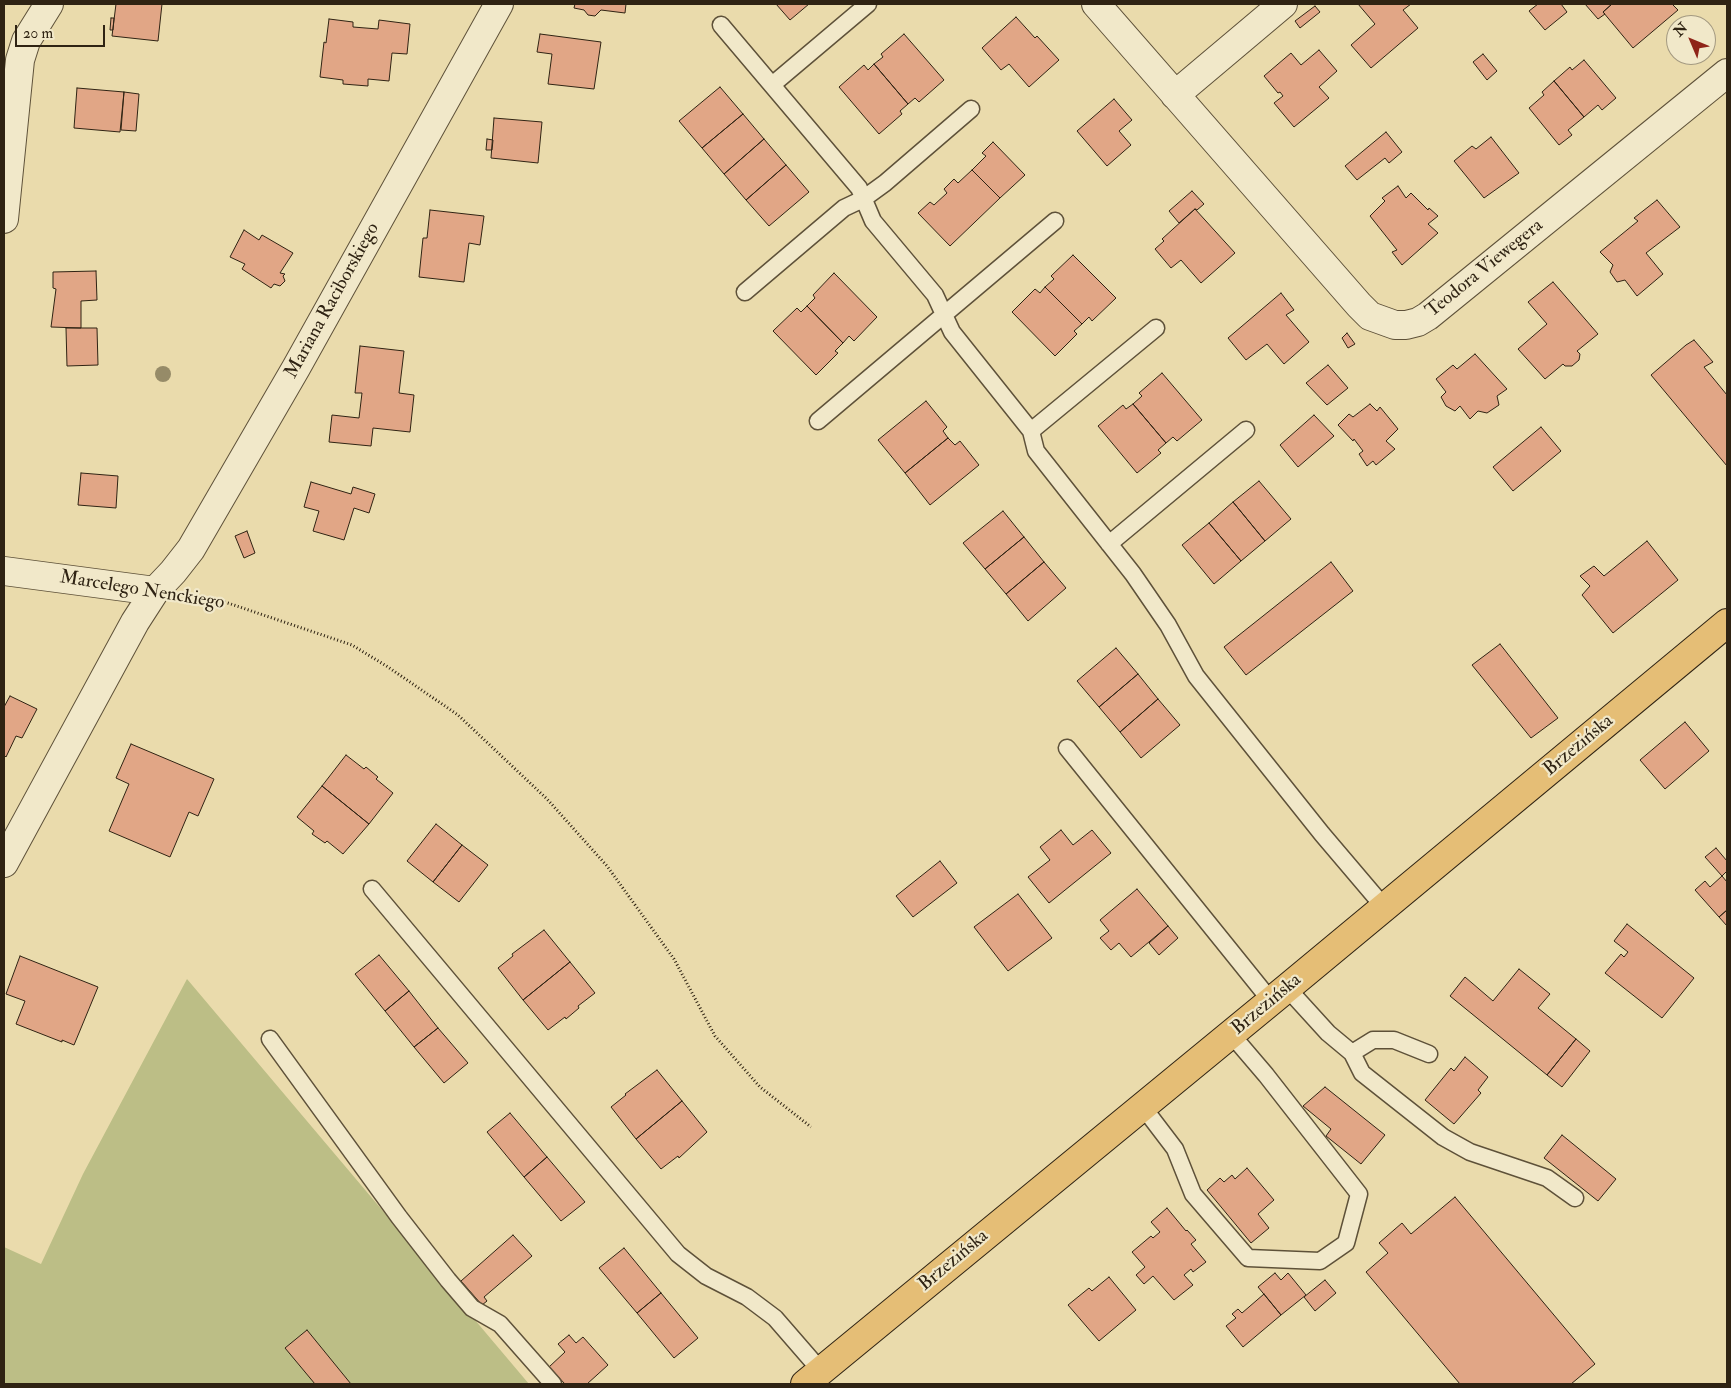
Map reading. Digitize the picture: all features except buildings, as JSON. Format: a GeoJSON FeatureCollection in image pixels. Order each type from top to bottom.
{"type":"FeatureCollection","features":[{"type":"Feature","properties":{"kind":"main road","name":"Brzezińska"},"geometry":{"type":"LineString","coordinates":[[813,1378],[1727,623]]}},
{"type":"Feature","properties":{"kind":"street"},"geometry":{"type":"LineString","coordinates":[[4,219],[20,60],[26,42],[49,4]]}},
{"type":"Feature","properties":{"kind":"street","name":"Mariana Raciborskiego"},"geometry":{"type":"LineString","coordinates":[[4,863],[136,622],[155,591],[191,549],[296,368],[499,4]]}},
{"type":"Feature","properties":{"kind":"street","name":"Teodora Viewegera"},"geometry":{"type":"LineString","coordinates":[[1096,4],[1359,305],[1370,316],[1395,325],[1418,322],[1428,316],[1727,73]]}},
{"type":"Feature","properties":{"kind":"street"},"geometry":{"type":"LineString","coordinates":[[1175,95],[1283,4]]}},
{"type":"Feature","properties":{"kind":"street","name":"Marcelego Nenckiego"},"geometry":{"type":"LineString","coordinates":[[4,571],[155,591]]}},
{"type":"Feature","properties":{"kind":"lane"},"geometry":{"type":"LineString","coordinates":[[772,85],[868,4]]}},
{"type":"Feature","properties":{"kind":"lane"},"geometry":{"type":"LineString","coordinates":[[721,25],[858,188],[872,221],[935,295],[952,332],[1031,431],[1036,452],[1133,574],[1168,625],[1196,676],[1322,834],[1384,907]]}},
{"type":"Feature","properties":{"kind":"lane"},"geometry":{"type":"LineString","coordinates":[[745,292],[844,208],[863,199],[885,183],[971,109]]}},
{"type":"Feature","properties":{"kind":"lane"},"geometry":{"type":"LineString","coordinates":[[818,421],[1055,222]]}},
{"type":"Feature","properties":{"kind":"lane"},"geometry":{"type":"LineString","coordinates":[[1031,431],[1156,328]]}},
{"type":"Feature","properties":{"kind":"lane"},"geometry":{"type":"LineString","coordinates":[[1110,544],[1246,430]]}},
{"type":"Feature","properties":{"kind":"lane"},"geometry":{"type":"LineString","coordinates":[[1067,748],[1280,994],[1352,1053],[1362,1073],[1443,1137],[1470,1152],[1547,1178],[1575,1198]]}},
{"type":"Feature","properties":{"kind":"lane"},"geometry":{"type":"LineString","coordinates":[[372,889],[678,1254],[706,1276],[747,1297],[775,1318],[813,1378]]}},
{"type":"Feature","properties":{"kind":"lane"},"geometry":{"type":"LineString","coordinates":[[1143,1107],[1175,1148],[1193,1194],[1248,1258],[1320,1261],[1346,1243],[1359,1194],[1266,1075],[1231,1034]]}},
{"type":"Feature","properties":{"kind":"lane"},"geometry":{"type":"LineString","coordinates":[[270,1039],[399,1217],[448,1280],[472,1308],[500,1324],[553,1384]]}},
{"type":"Feature","properties":{"kind":"lane"},"geometry":{"type":"LineString","coordinates":[[1352,1053],[1373,1040],[1394,1040],[1429,1054]]}},
{"type":"Feature","properties":{"kind":"path","name":"Marcelego Nenckiego"},"geometry":{"type":"LineString","coordinates":[[155,591],[219,600],[352,645],[458,715],[547,799],[607,866],[668,952],[716,1036],[760,1087],[811,1127]]}},
{"type":"Feature","properties":{"kind":"green space"},"geometry":{"type":"Polygon","coordinates":[[[187,979],[529,1384],[4,1384],[4,1247],[41,1264],[83,1174],[187,979]]]}}]}
